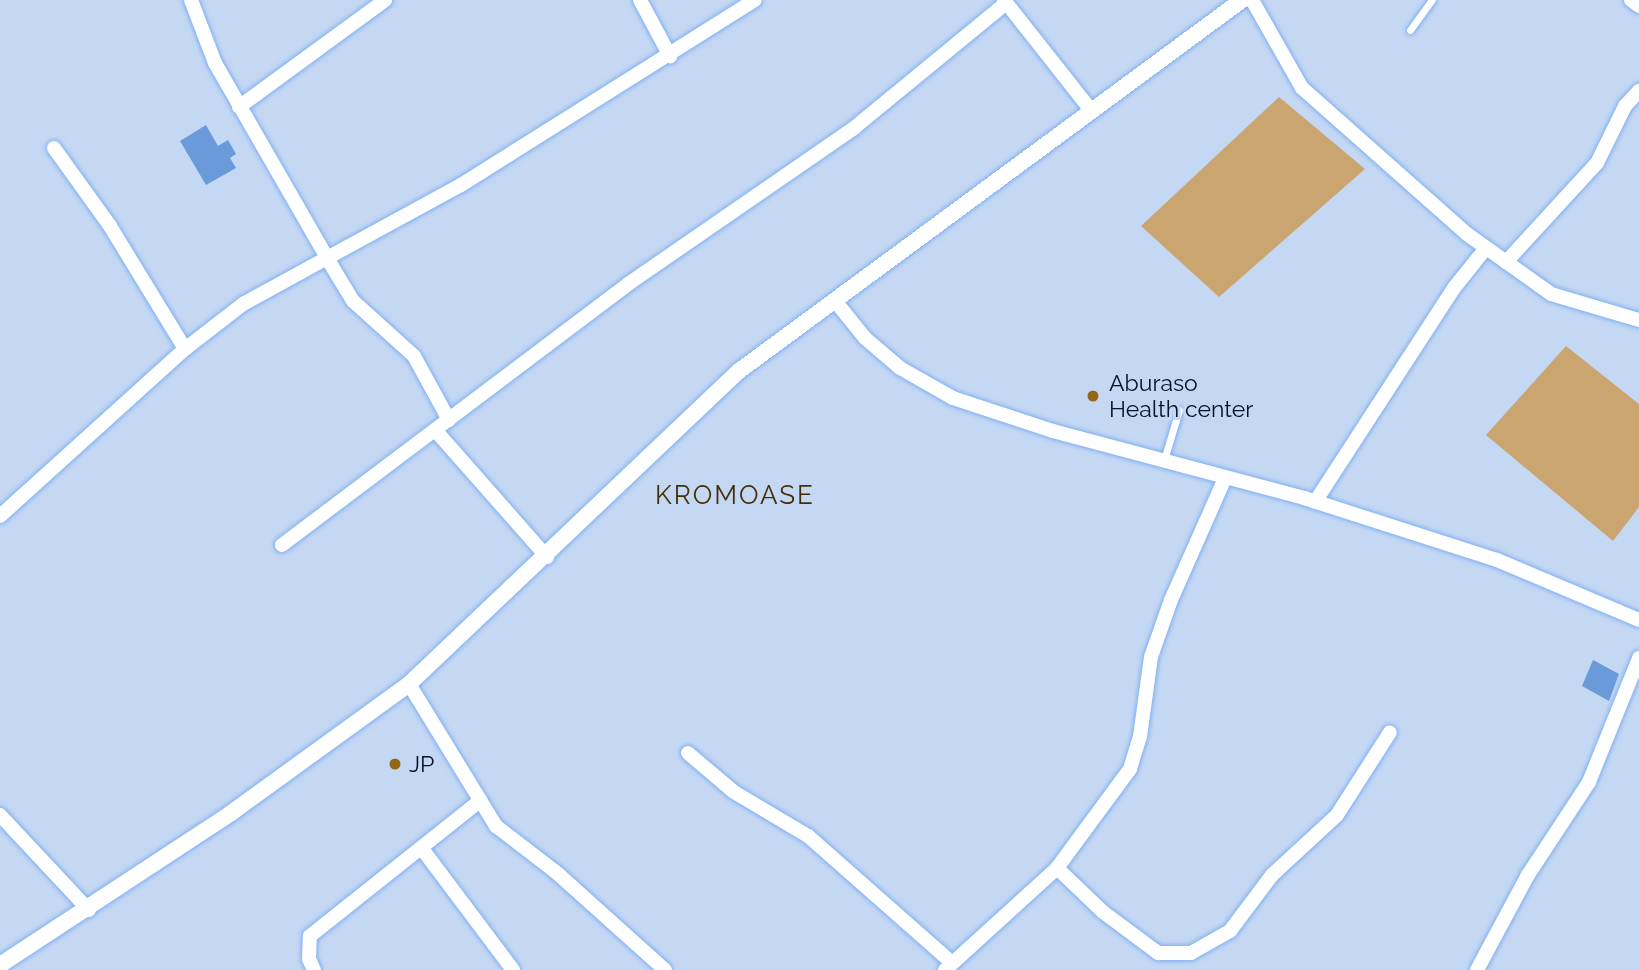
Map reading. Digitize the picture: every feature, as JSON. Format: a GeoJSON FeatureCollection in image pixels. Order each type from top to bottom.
{"type":"FeatureCollection","features":[{"type":"Feature","properties":{"kind":"street"},"geometry":{"type":"LineString","coordinates":[[191,0],[215,63],[353,301],[414,356],[449,420]]}},
{"type":"Feature","properties":{"kind":"street"},"geometry":{"type":"LineString","coordinates":[[239,107],[385,0]]}},
{"type":"Feature","properties":{"kind":"street"},"geometry":{"type":"LineString","coordinates":[[640,0],[670,56]]}},
{"type":"Feature","properties":{"kind":"street"},"geometry":{"type":"LineString","coordinates":[[0,516],[186,349],[243,304],[461,185],[670,56],[755,0]]}},
{"type":"Feature","properties":{"kind":"street"},"geometry":{"type":"LineString","coordinates":[[0,965],[89,910],[409,684],[547,557],[739,371],[1242,0]]}},
{"type":"Feature","properties":{"kind":"street"},"geometry":{"type":"LineString","coordinates":[[1252,0],[1302,88],[1486,248],[1551,294],[1639,320]]}},
{"type":"Feature","properties":{"kind":"street"},"geometry":{"type":"LineString","coordinates":[[1631,0],[1639,6]]}},
{"type":"Feature","properties":{"kind":"street"},"geometry":{"type":"LineString","coordinates":[[282,545],[628,284],[854,128],[1005,2],[1091,110]]}},
{"type":"Feature","properties":{"kind":"street"},"geometry":{"type":"LineString","coordinates":[[1506,262],[1597,163],[1625,106],[1639,91]]}},
{"type":"Feature","properties":{"kind":"street"},"geometry":{"type":"LineString","coordinates":[[54,149],[110,226],[186,349]]}},
{"type":"Feature","properties":{"kind":"street"},"geometry":{"type":"LineString","coordinates":[[1315,502],[1454,288],[1486,248]]}},
{"type":"Feature","properties":{"kind":"street"},"geometry":{"type":"LineString","coordinates":[[836,302],[882,353],[953,398],[1018,421],[1315,502],[1497,560],[1639,620]]}},
{"type":"Feature","properties":{"kind":"street"},"geometry":{"type":"LineString","coordinates":[[436,431],[547,557]]}},
{"type":"Feature","properties":{"kind":"street"},"geometry":{"type":"LineString","coordinates":[[688,753],[734,792],[808,836],[947,965],[1057,868],[1130,769],[1140,737],[1151,657],[1171,600],[1225,478]]}},
{"type":"Feature","properties":{"kind":"street"},"geometry":{"type":"LineString","coordinates":[[1477,970],[1528,875],[1589,782],[1639,658]]}},
{"type":"Feature","properties":{"kind":"street"},"geometry":{"type":"LineString","coordinates":[[409,684],[496,826],[557,873],[665,970]]}},
{"type":"Feature","properties":{"kind":"street"},"geometry":{"type":"LineString","coordinates":[[1057,868],[1136,937],[1158,953],[1180,963],[1230,931],[1272,874],[1337,815],[1390,732]]}},
{"type":"Feature","properties":{"kind":"street"},"geometry":{"type":"LineString","coordinates":[[314,970],[309,959],[310,936],[423,850],[481,800]]}},
{"type":"Feature","properties":{"kind":"street"},"geometry":{"type":"LineString","coordinates":[[0,815],[89,910]]}},
{"type":"Feature","properties":{"kind":"street"},"geometry":{"type":"LineString","coordinates":[[423,850],[513,970]]}},
{"type":"Feature","properties":{"kind":"lane"},"geometry":{"type":"LineString","coordinates":[[1410,30],[1432,0]]}},
{"type":"Feature","properties":{"kind":"lane"},"geometry":{"type":"LineString","coordinates":[[1164,460],[1179,410]]}},
{"type":"Feature","properties":{"kind":"shaded area"},"geometry":{"type":"Polygon","coordinates":[[[1279,97],[1365,169],[1219,297],[1141,226],[1279,97]]]}},
{"type":"Feature","properties":{"kind":"shaded area"},"geometry":{"type":"Polygon","coordinates":[[[1566,346],[1639,404],[1639,507],[1613,541],[1486,435],[1566,346]]]}},
{"type":"Feature","properties":{"kind":"building"},"geometry":{"type":"Polygon","coordinates":[[[206,125],[218,146],[228,140],[236,154],[230,158],[236,168],[206,185],[180,141],[206,125]]]}},
{"type":"Feature","properties":{"kind":"building"},"geometry":{"type":"Polygon","coordinates":[[[1593,660],[1619,674],[1609,701],[1582,686],[1593,660]]]}},
{"type":"Feature","properties":{"kind":"place","name":"Aburaso Health center"},"geometry":{"type":"Point","coordinates":[1093,396]}},
{"type":"Feature","properties":{"kind":"place","name":"JP"},"geometry":{"type":"Point","coordinates":[395,764]}},
{"type":"Feature","properties":{"kind":"district","name":"KROMOASE"},"geometry":{"type":"Point","coordinates":[735,496]}}]}
